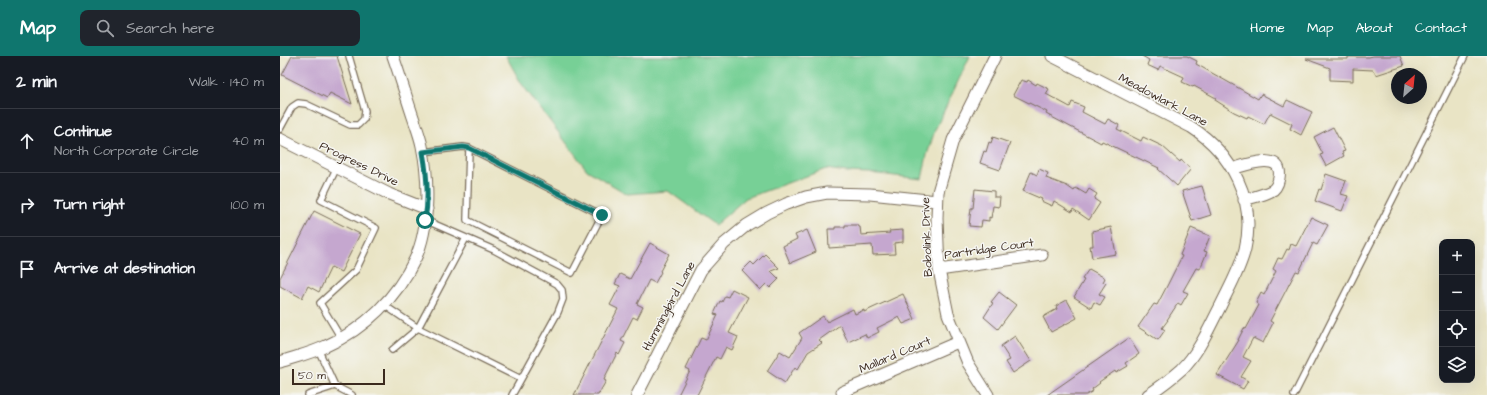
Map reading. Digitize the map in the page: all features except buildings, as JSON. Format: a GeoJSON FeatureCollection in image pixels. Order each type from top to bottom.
{"type":"FeatureCollection","features":[{"type":"Feature","properties":{"kind":"street"},"geometry":{"type":"LineString","coordinates":[[280,362],[326,346],[371,318],[384,305],[406,276],[416,258],[421,244],[426,215],[427,175],[422,145],[393,56]]}},
{"type":"Feature","properties":{"kind":"street","name":"Bobolink Drive"},"geometry":{"type":"LineString","coordinates":[[988,395],[968,363],[958,342],[948,314],[939,270],[937,218],[938,192],[953,140],[995,56]]}},
{"type":"Feature","properties":{"kind":"street","name":"Meadowlark Lane"},"geometry":{"type":"LineString","coordinates":[[1052,56],[1191,127],[1203,135],[1217,147],[1239,181],[1246,206],[1248,233],[1246,248],[1239,269],[1194,354],[1182,368],[1148,395]]}},
{"type":"Feature","properties":{"kind":"street","name":"Progress Drive"},"geometry":{"type":"LineString","coordinates":[[280,139],[389,194],[426,215]]}},
{"type":"Feature","properties":{"kind":"street"},"geometry":{"type":"LineString","coordinates":[[1232,169],[1251,163],[1264,161],[1273,163],[1278,169],[1279,177],[1276,187],[1272,191],[1244,200]]}},
{"type":"Feature","properties":{"kind":"street","name":"Hummingbird Lane"},"geometry":{"type":"LineString","coordinates":[[637,395],[701,270],[724,244],[754,221],[786,204],[806,197],[827,193],[870,194],[938,201]]}},
{"type":"Feature","properties":{"kind":"street","name":"Partridge Court"},"geometry":{"type":"LineString","coordinates":[[939,270],[1042,255]]}},
{"type":"Feature","properties":{"kind":"street","name":"Mallard Court"},"geometry":{"type":"LineString","coordinates":[[842,392],[958,342]]}},
{"type":"Feature","properties":{"kind":"lane"},"geometry":{"type":"LineString","coordinates":[[280,130],[292,107],[298,103],[306,104],[350,125],[358,125],[364,119],[366,111],[349,56]]}},
{"type":"Feature","properties":{"kind":"lane"},"geometry":{"type":"LineString","coordinates":[[1294,395],[1465,56]]}},
{"type":"Feature","properties":{"kind":"lane"},"geometry":{"type":"LineString","coordinates":[[423,152],[463,147],[469,148],[602,215],[572,273],[467,220],[469,148]]}},
{"type":"Feature","properties":{"kind":"lane"},"geometry":{"type":"LineString","coordinates":[[337,167],[321,200],[376,228],[356,270],[320,302],[341,338]]}},
{"type":"Feature","properties":{"kind":"lane"},"geometry":{"type":"LineString","coordinates":[[426,215],[466,238],[494,250],[558,284],[562,290],[563,299],[558,312],[512,395]]}},
{"type":"Feature","properties":{"kind":"lane"},"geometry":{"type":"LineString","coordinates":[[392,350],[418,328],[466,238]]}},
{"type":"Feature","properties":{"kind":"lane"},"geometry":{"type":"LineString","coordinates":[[384,305],[418,328],[520,379]]}},
{"type":"Feature","properties":{"kind":"lane"},"geometry":{"type":"LineString","coordinates":[[318,349],[335,386],[352,395]]}},
{"type":"Feature","properties":{"kind":"lane"},"geometry":{"type":"LineString","coordinates":[[308,395],[335,386]]}},
{"type":"Feature","properties":{"kind":"green space"},"geometry":{"type":"Polygon","coordinates":[[[506,56],[970,56],[935,130],[927,155],[922,179],[826,169],[746,198],[715,225],[668,191],[627,194],[587,170],[521,83],[506,56]]]}},
{"type":"Feature","properties":{"kind":"route"},"geometry":{"type":"LineString","coordinates":[[425,220],[427,209],[427,175],[423,152],[463,147],[469,148],[602,215]]}}]}
